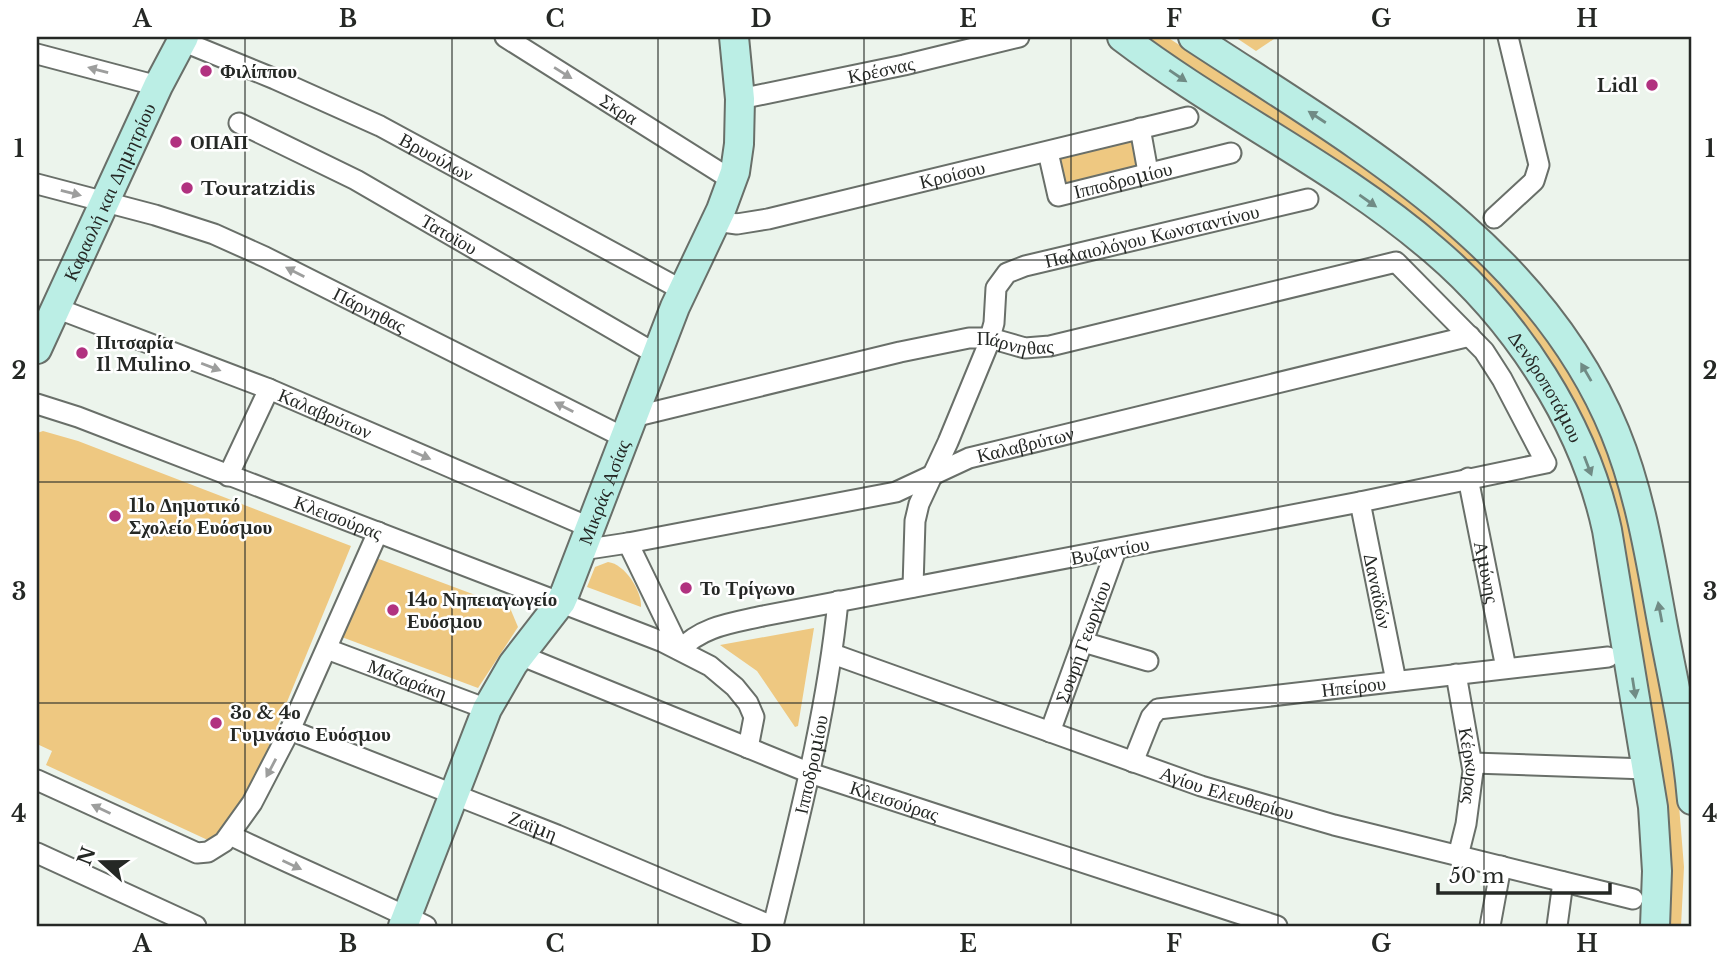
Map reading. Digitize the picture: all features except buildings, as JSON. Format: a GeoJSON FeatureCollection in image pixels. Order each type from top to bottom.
{"type":"FeatureCollection","features":[{"type":"Feature","properties":{"kind":"main road","name":"Μικράς Ασίας"},"geometry":{"type":"LineString","coordinates":[[412,923],[486,709],[520,655],[561,602],[682,290],[733,180],[739,144],[740,99],[734,37]]}},
{"type":"Feature","properties":{"kind":"main road","name":"Δενδροποτάμου"},"geometry":{"type":"LineString","coordinates":[[1122,37],[1426,243],[1487,304],[1547,382],[1568,420],[1603,511],[1656,836],[1655,926]]}},
{"type":"Feature","properties":{"kind":"main road","name":"Δενδροποτάμου"},"geometry":{"type":"LineString","coordinates":[[1193,37],[1354,142],[1454,218],[1527,291],[1574,351],[1608,416],[1633,480],[1660,612],[1692,800]]}},
{"type":"Feature","properties":{"kind":"main road","name":"Καραολή και Δημητρίου"},"geometry":{"type":"LineString","coordinates":[[44,326],[183,39]]}},
{"type":"Feature","properties":{"kind":"street","name":"Σκρα"},"geometry":{"type":"LineString","coordinates":[[505,37],[733,180]]}},
{"type":"Feature","properties":{"kind":"street","name":"Κρέσνας"},"geometry":{"type":"LineString","coordinates":[[740,99],[904,65],[1019,37]]}},
{"type":"Feature","properties":{"kind":"street"},"geometry":{"type":"LineString","coordinates":[[1494,218],[1534,181],[1539,165],[1508,37]]}},
{"type":"Feature","properties":{"kind":"street","name":"Βρυούλων"},"geometry":{"type":"LineString","coordinates":[[183,39],[380,126],[682,290]]}},
{"type":"Feature","properties":{"kind":"street"},"geometry":{"type":"LineString","coordinates":[[37,54],[158,86]]}},
{"type":"Feature","properties":{"kind":"street","name":"Κροίσου"},"geometry":{"type":"LineString","coordinates":[[715,221],[737,223],[768,219],[1188,117]]}},
{"type":"Feature","properties":{"kind":"street","name":"Τατοϊου"},"geometry":{"type":"LineString","coordinates":[[239,123],[356,180],[656,354]]}},
{"type":"Feature","properties":{"kind":"street"},"geometry":{"type":"LineString","coordinates":[[1140,128],[1148,172]]}},
{"type":"Feature","properties":{"kind":"street","name":"Ιπποδρομίου"},"geometry":{"type":"LineString","coordinates":[[1048,152],[1058,196],[1231,153]]}},
{"type":"Feature","properties":{"kind":"street","name":"Πάρνηθας"},"geometry":{"type":"LineString","coordinates":[[37,184],[164,218],[227,240],[629,427],[900,352],[969,338],[990,338],[1025,348],[1050,346],[1396,262],[1471,336]]}},
{"type":"Feature","properties":{"kind":"street","name":"Παλαιολόγου Κωνσταντίνου"},"geometry":{"type":"LineString","coordinates":[[990,338],[996,293],[1001,279],[1007,273],[1026,266],[1308,199]]}},
{"type":"Feature","properties":{"kind":"street","name":"Καλαβρύτων"},"geometry":{"type":"LineString","coordinates":[[44,326],[269,389],[586,539],[628,544],[896,492],[957,463],[1002,449],[1471,336]]}},
{"type":"Feature","properties":{"kind":"street","name":"Βυζαντίου"},"geometry":{"type":"LineString","coordinates":[[681,650],[692,638],[708,629],[838,601],[1116,550],[1546,463],[1502,379],[1471,336]]}},
{"type":"Feature","properties":{"kind":"street"},"geometry":{"type":"LineString","coordinates":[[913,587],[916,516],[990,338]]}},
{"type":"Feature","properties":{"kind":"street"},"geometry":{"type":"LineString","coordinates":[[228,475],[269,389]]}},
{"type":"Feature","properties":{"kind":"street","name":"Κλεισούρας"},"geometry":{"type":"LineString","coordinates":[[37,404],[78,417],[561,602]]}},
{"type":"Feature","properties":{"kind":"street","name":"Αμύνης"},"geometry":{"type":"LineString","coordinates":[[1468,478],[1506,668]]}},
{"type":"Feature","properties":{"kind":"street","name":"Δαναϊδών"},"geometry":{"type":"LineString","coordinates":[[1360,502],[1396,681]]}},
{"type":"Feature","properties":{"kind":"street"},"geometry":{"type":"LineString","coordinates":[[37,779],[197,853],[219,847],[252,803],[290,730],[378,532]]}},
{"type":"Feature","properties":{"kind":"street"},"geometry":{"type":"LineString","coordinates":[[628,544],[681,650]]}},
{"type":"Feature","properties":{"kind":"street","name":"Σουρή Γεωργίου"},"geometry":{"type":"LineString","coordinates":[[1050,732],[1116,550]]}},
{"type":"Feature","properties":{"kind":"street","name":"Ιπποδρομίου"},"geometry":{"type":"LineString","coordinates":[[772,926],[810,774],[832,654],[838,601]]}},
{"type":"Feature","properties":{"kind":"street"},"geometry":{"type":"LineString","coordinates":[[561,602],[681,650],[718,670],[748,703],[754,717],[748,748]]}},
{"type":"Feature","properties":{"kind":"street"},"geometry":{"type":"LineString","coordinates":[[1083,642],[1148,661]]}},
{"type":"Feature","properties":{"kind":"street","name":"Μαζαράκη"},"geometry":{"type":"LineString","coordinates":[[329,644],[486,709]]}},
{"type":"Feature","properties":{"kind":"street","name":"Αγίου Ελευθερίου"},"geometry":{"type":"LineString","coordinates":[[832,654],[1201,786],[1334,825],[1633,899]]}},
{"type":"Feature","properties":{"kind":"street","name":"Κλεισούρας"},"geometry":{"type":"LineString","coordinates":[[520,655],[810,774],[1277,926]]}},
{"type":"Feature","properties":{"kind":"street","name":"Ηπείρου"},"geometry":{"type":"LineString","coordinates":[[1133,762],[1151,717],[1158,709],[1608,657]]}},
{"type":"Feature","properties":{"kind":"street","name":"Κέρκυρας"},"geometry":{"type":"LineString","coordinates":[[1456,674],[1473,763],[1466,824],[1458,856]]}},
{"type":"Feature","properties":{"kind":"street","name":"Ζαϊμη"},"geometry":{"type":"LineString","coordinates":[[290,730],[455,794],[772,926]]}},
{"type":"Feature","properties":{"kind":"street"},"geometry":{"type":"LineString","coordinates":[[1473,763],[1647,769]]}},
{"type":"Feature","properties":{"kind":"street"},"geometry":{"type":"LineString","coordinates":[[230,835],[412,923]]}},
{"type":"Feature","properties":{"kind":"street"},"geometry":{"type":"LineString","coordinates":[[37,853],[196,926]]}},
{"type":"Feature","properties":{"kind":"street"},"geometry":{"type":"LineString","coordinates":[[1490,926],[1501,866]]}},
{"type":"Feature","properties":{"kind":"street"},"geometry":{"type":"LineString","coordinates":[[1557,926],[1563,882]]}},
{"type":"Feature","properties":{"kind":"shaded area"},"geometry":{"type":"Polygon","coordinates":[[[1145,37],[1167,37],[1346,153],[1440,224],[1521,301],[1571,373],[1608,445],[1632,531],[1677,781],[1684,867],[1681,926],[1670,926],[1671,849],[1667,800],[1631,592],[1594,446],[1566,386],[1531,334],[1266,118],[1145,37]]]}},
{"type":"Feature","properties":{"kind":"shaded area"},"geometry":{"type":"Polygon","coordinates":[[[1235,37],[1277,37],[1256,51],[1235,37]]]}},
{"type":"Feature","properties":{"kind":"shaded area"},"geometry":{"type":"Polygon","coordinates":[[[1140,128],[1148,172],[1058,196],[1048,152],[1140,128]]]}},
{"type":"Feature","properties":{"kind":"shaded area"},"geometry":{"type":"Polygon","coordinates":[[[43,431],[78,441],[351,546],[257,775],[230,824],[212,842],[46,765],[52,751],[37,744],[37,433],[43,431]]]}},
{"type":"Feature","properties":{"kind":"shaded area"},"geometry":{"type":"Polygon","coordinates":[[[371,556],[510,608],[518,627],[478,688],[339,636],[371,556]]]}},
{"type":"Feature","properties":{"kind":"shaded area"},"geometry":{"type":"Polygon","coordinates":[[[608,562],[620,568],[631,579],[639,594],[641,607],[587,587],[595,567],[608,562]]]}},
{"type":"Feature","properties":{"kind":"shaded area"},"geometry":{"type":"Polygon","coordinates":[[[814,628],[798,726],[795,727],[757,671],[720,645],[814,628]]]}},
{"type":"Feature","properties":{"kind":"place","name":"Φιλίππου"},"geometry":{"type":"Point","coordinates":[206,71]}},
{"type":"Feature","properties":{"kind":"place","name":"Lidl"},"geometry":{"type":"Point","coordinates":[1652,85]}},
{"type":"Feature","properties":{"kind":"place","name":"ΟΠΑΠ"},"geometry":{"type":"Point","coordinates":[176,142]}},
{"type":"Feature","properties":{"kind":"place","name":"Touratzidis"},"geometry":{"type":"Point","coordinates":[187,188]}},
{"type":"Feature","properties":{"kind":"place","name":"Πιτσαρία Il Mulino"},"geometry":{"type":"Point","coordinates":[82,353]}},
{"type":"Feature","properties":{"kind":"place","name":"11ο Δημοτικό Σχολείο Ευόσμου"},"geometry":{"type":"Point","coordinates":[115,516]}},
{"type":"Feature","properties":{"kind":"place","name":"Το Τρίγωνο"},"geometry":{"type":"Point","coordinates":[686,588]}},
{"type":"Feature","properties":{"kind":"place","name":"14ο Νηπειαγωγείο Ευόσμου"},"geometry":{"type":"Point","coordinates":[393,610]}},
{"type":"Feature","properties":{"kind":"place","name":"3ο & 4ο Γυμνάσιο Ευόσμου"},"geometry":{"type":"Point","coordinates":[216,723]}}]}
